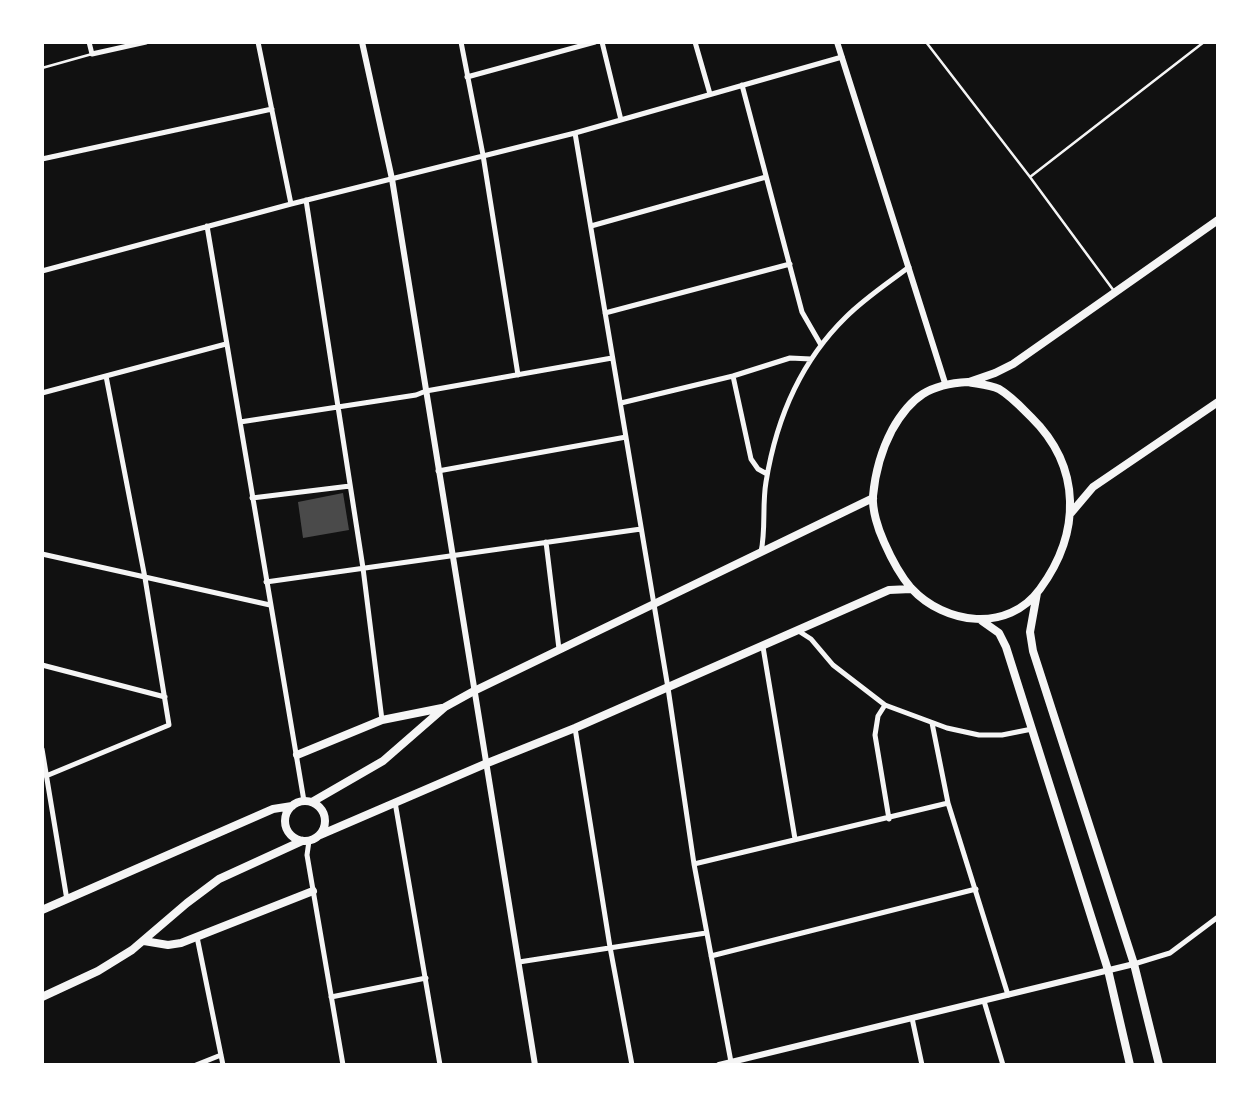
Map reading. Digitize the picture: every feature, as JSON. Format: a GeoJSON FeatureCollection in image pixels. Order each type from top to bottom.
{"type":"FeatureCollection","features":[{"type":"Feature","properties":{"kind":"main road"},"geometry":{"type":"LineString","coordinates":[[968,382],[1013,364],[1218,220]]}},
{"type":"Feature","properties":{"kind":"main road"},"geometry":{"type":"LineString","coordinates":[[968,382],[997,388],[1006,394],[1049,436],[1068,480],[1071,513],[1059,558],[1037,593],[1003,618],[982,621],[967,619],[938,608],[911,589],[894,565],[879,530],[873,498],[887,440],[900,416],[922,394],[945,383],[968,382]]}},
{"type":"Feature","properties":{"kind":"main road"},"geometry":{"type":"LineString","coordinates":[[1071,513],[1093,487],[1218,402]]}},
{"type":"Feature","properties":{"kind":"main road"},"geometry":{"type":"LineString","coordinates":[[42,910],[273,809],[309,801],[383,761],[445,707],[474,691],[873,498]]}},
{"type":"Feature","properties":{"kind":"main road"},"geometry":{"type":"LineString","coordinates":[[42,997],[98,971],[144,941],[219,879],[668,688],[889,590],[911,589]]}},
{"type":"Feature","properties":{"kind":"main road"},"geometry":{"type":"LineString","coordinates":[[1037,593],[1030,632],[1033,652],[1134,964],[1159,1065]]}},
{"type":"Feature","properties":{"kind":"main road"},"geometry":{"type":"LineString","coordinates":[[982,621],[999,633],[1006,647],[1108,971],[1130,1065]]}},
{"type":"Feature","properties":{"kind":"main road"},"geometry":{"type":"LineString","coordinates":[[297,755],[382,720],[445,707]]}},
{"type":"Feature","properties":{"kind":"main road"},"geometry":{"type":"LineString","coordinates":[[309,801],[322,810],[325,816],[324,829],[320,835]]}},
{"type":"Feature","properties":{"kind":"main road"},"geometry":{"type":"LineString","coordinates":[[292,806],[285,817],[287,830],[296,839],[306,841]]}},
{"type":"Feature","properties":{"kind":"main road"},"geometry":{"type":"LineString","coordinates":[[144,941],[169,945],[181,943],[313,891]]}},
{"type":"Feature","properties":{"kind":"street"},"geometry":{"type":"LineString","coordinates":[[89,42],[92,54],[146,42]]}},
{"type":"Feature","properties":{"kind":"street"},"geometry":{"type":"LineString","coordinates":[[258,42],[291,204]]}},
{"type":"Feature","properties":{"kind":"street"},"geometry":{"type":"LineString","coordinates":[[362,42],[392,179],[535,1065]]}},
{"type":"Feature","properties":{"kind":"street"},"geometry":{"type":"LineString","coordinates":[[461,42],[483,155],[518,375]]}},
{"type":"Feature","properties":{"kind":"street"},"geometry":{"type":"LineString","coordinates":[[467,76],[596,42]]}},
{"type":"Feature","properties":{"kind":"street"},"geometry":{"type":"LineString","coordinates":[[602,42],[621,120]]}},
{"type":"Feature","properties":{"kind":"street"},"geometry":{"type":"LineString","coordinates":[[695,42],[710,94]]}},
{"type":"Feature","properties":{"kind":"street"},"geometry":{"type":"LineString","coordinates":[[837,42],[945,383]]}},
{"type":"Feature","properties":{"kind":"street"},"geometry":{"type":"LineString","coordinates":[[42,271],[306,200],[575,133],[842,57]]}},
{"type":"Feature","properties":{"kind":"street"},"geometry":{"type":"LineString","coordinates":[[742,85],[802,312],[821,345]]}},
{"type":"Feature","properties":{"kind":"street"},"geometry":{"type":"LineString","coordinates":[[42,159],[272,109]]}},
{"type":"Feature","properties":{"kind":"street"},"geometry":{"type":"LineString","coordinates":[[575,133],[706,933],[731,1062]]}},
{"type":"Feature","properties":{"kind":"street"},"geometry":{"type":"LineString","coordinates":[[591,226],[766,177]]}},
{"type":"Feature","properties":{"kind":"street"},"geometry":{"type":"LineString","coordinates":[[306,200],[363,568],[382,720]]}},
{"type":"Feature","properties":{"kind":"street"},"geometry":{"type":"LineString","coordinates":[[207,226],[270,605],[297,755],[309,801]]}},
{"type":"Feature","properties":{"kind":"street"},"geometry":{"type":"LineString","coordinates":[[605,313],[790,264]]}},
{"type":"Feature","properties":{"kind":"street"},"geometry":{"type":"LineString","coordinates":[[761,552],[767,474],[778,424],[800,375],[821,345],[848,315],[909,267]]}},
{"type":"Feature","properties":{"kind":"street"},"geometry":{"type":"LineString","coordinates":[[42,393],[226,344]]}},
{"type":"Feature","properties":{"kind":"street"},"geometry":{"type":"LineString","coordinates":[[240,422],[416,395],[612,358]]}},
{"type":"Feature","properties":{"kind":"street"},"geometry":{"type":"LineString","coordinates":[[621,403],[733,376],[790,358],[811,359]]}},
{"type":"Feature","properties":{"kind":"street"},"geometry":{"type":"LineString","coordinates":[[46,776],[169,725],[145,578],[106,376]]}},
{"type":"Feature","properties":{"kind":"street"},"geometry":{"type":"LineString","coordinates":[[733,376],[751,458],[758,469],[767,474]]}},
{"type":"Feature","properties":{"kind":"street"},"geometry":{"type":"LineString","coordinates":[[438,471],[626,437]]}},
{"type":"Feature","properties":{"kind":"street"},"geometry":{"type":"LineString","coordinates":[[252,498],[350,486]]}},
{"type":"Feature","properties":{"kind":"street"},"geometry":{"type":"LineString","coordinates":[[266,582],[641,529]]}},
{"type":"Feature","properties":{"kind":"street"},"geometry":{"type":"LineString","coordinates":[[546,542],[559,649]]}},
{"type":"Feature","properties":{"kind":"street"},"geometry":{"type":"LineString","coordinates":[[42,554],[270,605]]}},
{"type":"Feature","properties":{"kind":"street"},"geometry":{"type":"LineString","coordinates":[[797,630],[811,639],[833,666],[885,705],[932,723],[979,734],[1002,735],[1032,729]]}},
{"type":"Feature","properties":{"kind":"street"},"geometry":{"type":"LineString","coordinates":[[763,647],[795,839]]}},
{"type":"Feature","properties":{"kind":"street"},"geometry":{"type":"LineString","coordinates":[[42,665],[165,697]]}},
{"type":"Feature","properties":{"kind":"street"},"geometry":{"type":"LineString","coordinates":[[885,705],[878,716],[875,735],[889,819]]}},
{"type":"Feature","properties":{"kind":"street"},"geometry":{"type":"LineString","coordinates":[[932,723],[948,803],[1008,995]]}},
{"type":"Feature","properties":{"kind":"street"},"geometry":{"type":"LineString","coordinates":[[575,728],[632,1065]]}},
{"type":"Feature","properties":{"kind":"street"},"geometry":{"type":"LineString","coordinates":[[42,749],[66,900]]}},
{"type":"Feature","properties":{"kind":"street"},"geometry":{"type":"LineString","coordinates":[[395,802],[440,1065]]}},
{"type":"Feature","properties":{"kind":"street"},"geometry":{"type":"LineString","coordinates":[[695,864],[948,803]]}},
{"type":"Feature","properties":{"kind":"street"},"geometry":{"type":"LineString","coordinates":[[306,841],[343,1065]]}},
{"type":"Feature","properties":{"kind":"street"},"geometry":{"type":"LineString","coordinates":[[711,956],[976,889]]}},
{"type":"Feature","properties":{"kind":"street"},"geometry":{"type":"LineString","coordinates":[[719,1065],[1134,964],[1170,953],[1218,917]]}},
{"type":"Feature","properties":{"kind":"street"},"geometry":{"type":"LineString","coordinates":[[519,962],[706,933]]}},
{"type":"Feature","properties":{"kind":"street"},"geometry":{"type":"LineString","coordinates":[[197,937],[223,1065]]}},
{"type":"Feature","properties":{"kind":"street"},"geometry":{"type":"LineString","coordinates":[[331,997],[426,978]]}},
{"type":"Feature","properties":{"kind":"street"},"geometry":{"type":"LineString","coordinates":[[984,1001],[1003,1065]]}},
{"type":"Feature","properties":{"kind":"street"},"geometry":{"type":"LineString","coordinates":[[912,1018],[922,1065]]}},
{"type":"Feature","properties":{"kind":"street"},"geometry":{"type":"LineString","coordinates":[[195,1065],[221,1055]]}},
{"type":"Feature","properties":{"kind":"lane"},"geometry":{"type":"LineString","coordinates":[[926,42],[1114,291]]}},
{"type":"Feature","properties":{"kind":"lane"},"geometry":{"type":"LineString","coordinates":[[1030,177],[1204,42]]}},
{"type":"Feature","properties":{"kind":"lane"},"geometry":{"type":"LineString","coordinates":[[42,68],[92,54]]}},
{"type":"Feature","properties":{"kind":"building"},"geometry":{"type":"Polygon","coordinates":[[[343,493],[349,530],[303,538],[298,502],[343,493]]]}}]}
